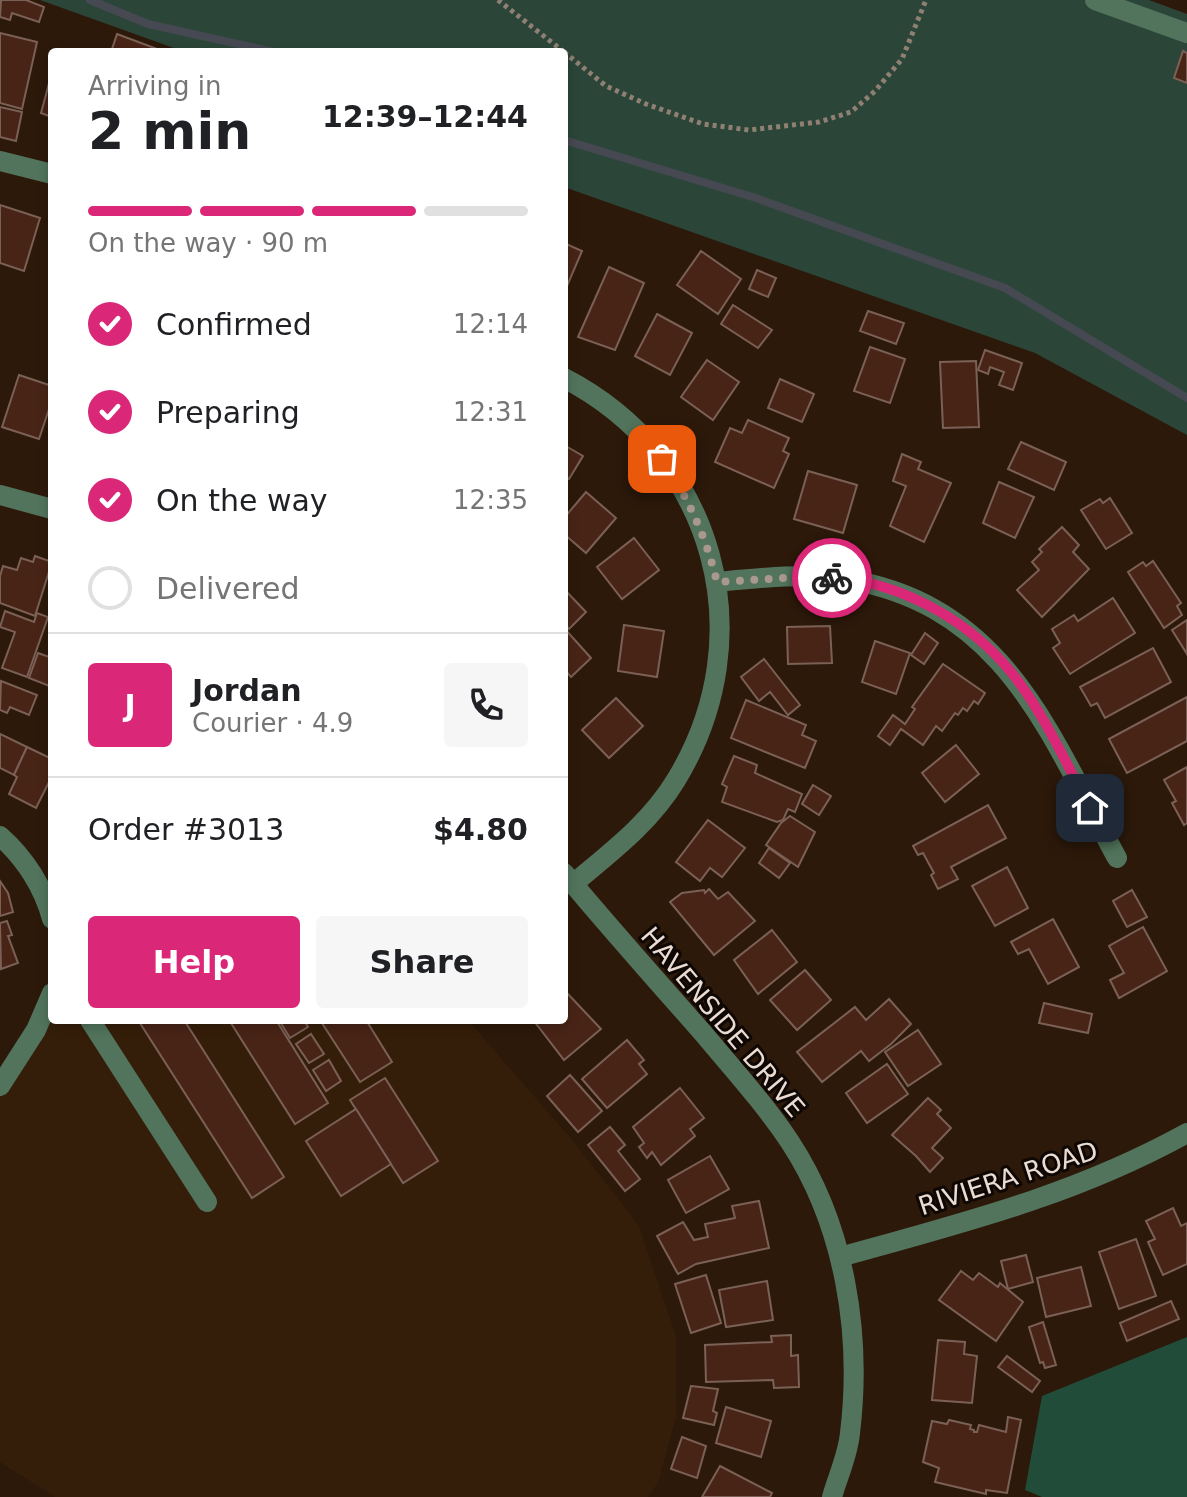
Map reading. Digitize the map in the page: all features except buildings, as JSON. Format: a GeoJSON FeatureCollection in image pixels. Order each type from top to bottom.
{"type":"FeatureCollection","features":[{"type":"Feature","properties":{"kind":"street"},"geometry":{"type":"LineString","coordinates":[[1095,0],[1187,33]]}},
{"type":"Feature","properties":{"kind":"street"},"geometry":{"type":"LineString","coordinates":[[0,161],[48,173]]}},
{"type":"Feature","properties":{"kind":"street"},"geometry":{"type":"LineString","coordinates":[[568,381],[635,429],[662,459],[686,495],[707,542],[717,582],[720,638],[710,703],[677,779],[639,828],[569,878]]}},
{"type":"Feature","properties":{"kind":"street"},"geometry":{"type":"LineString","coordinates":[[0,495],[48,508]]}},
{"type":"Feature","properties":{"kind":"street"},"geometry":{"type":"LineString","coordinates":[[717,582],[801,577],[844,579],[883,588],[926,604],[968,631],[1005,665],[1036,708],[1117,858]]}},
{"type":"Feature","properties":{"kind":"street"},"geometry":{"type":"LineString","coordinates":[[0,836],[35,878],[48,909]]}},
{"type":"Feature","properties":{"kind":"street","name":"HAVENSIDE DRIVE"},"geometry":{"type":"LineString","coordinates":[[569,878],[751,1090],[791,1144],[824,1207],[840,1257],[848,1297],[852,1351],[851,1420],[846,1451],[832,1497]]}},
{"type":"Feature","properties":{"kind":"street"},"geometry":{"type":"LineString","coordinates":[[0,1086],[41,1021],[48,1003]]}},
{"type":"Feature","properties":{"kind":"street"},"geometry":{"type":"LineString","coordinates":[[93,1024],[207,1202]]}},
{"type":"Feature","properties":{"kind":"street","name":"RIVIERA ROAD"},"geometry":{"type":"LineString","coordinates":[[840,1257],[988,1216],[1081,1185],[1187,1133]]}},
{"type":"Feature","properties":{"kind":"path"},"geometry":{"type":"LineString","coordinates":[[498,0],[559,48]]}},
{"type":"Feature","properties":{"kind":"path"},"geometry":{"type":"LineString","coordinates":[[568,55],[606,86],[703,124],[749,130],[819,122],[851,112],[875,91],[902,59],[926,0]]}},
{"type":"Feature","properties":{"kind":"shaded area"},"geometry":{"type":"Polygon","coordinates":[[[48,997],[48,1024],[471,1024],[574,1142],[639,1226],[676,1336],[676,1417],[658,1483],[648,1497],[55,1497],[0,1462],[0,1084],[48,997]]]}},
{"type":"Feature","properties":{"kind":"green space"},"geometry":{"type":"Polygon","coordinates":[[[40,0],[1149,0],[1187,14],[1187,435],[1035,353],[568,188],[568,48],[174,48],[40,0]]]}},
{"type":"Feature","properties":{"kind":"green space"},"geometry":{"type":"Polygon","coordinates":[[[1187,1337],[1187,1497],[1042,1497],[1025,1490],[1042,1396],[1187,1337]]]}},
{"type":"Feature","properties":{"kind":"waterway"},"geometry":{"type":"LineString","coordinates":[[90,0],[148,24],[256,48]]}},
{"type":"Feature","properties":{"kind":"waterway"},"geometry":{"type":"LineString","coordinates":[[568,141],[756,198],[1005,288],[1187,398]]}},
{"type":"Feature","properties":{"kind":"way so far"},"geometry":{"type":"LineString","coordinates":[[662,459],[686,495],[707,542],[717,582],[759,578],[832,578]]}},
{"type":"Feature","properties":{"kind":"route"},"geometry":{"type":"LineString","coordinates":[[832,578],[883,588],[926,604],[968,631],[1005,665],[1036,708],[1090,808]]}}]}
